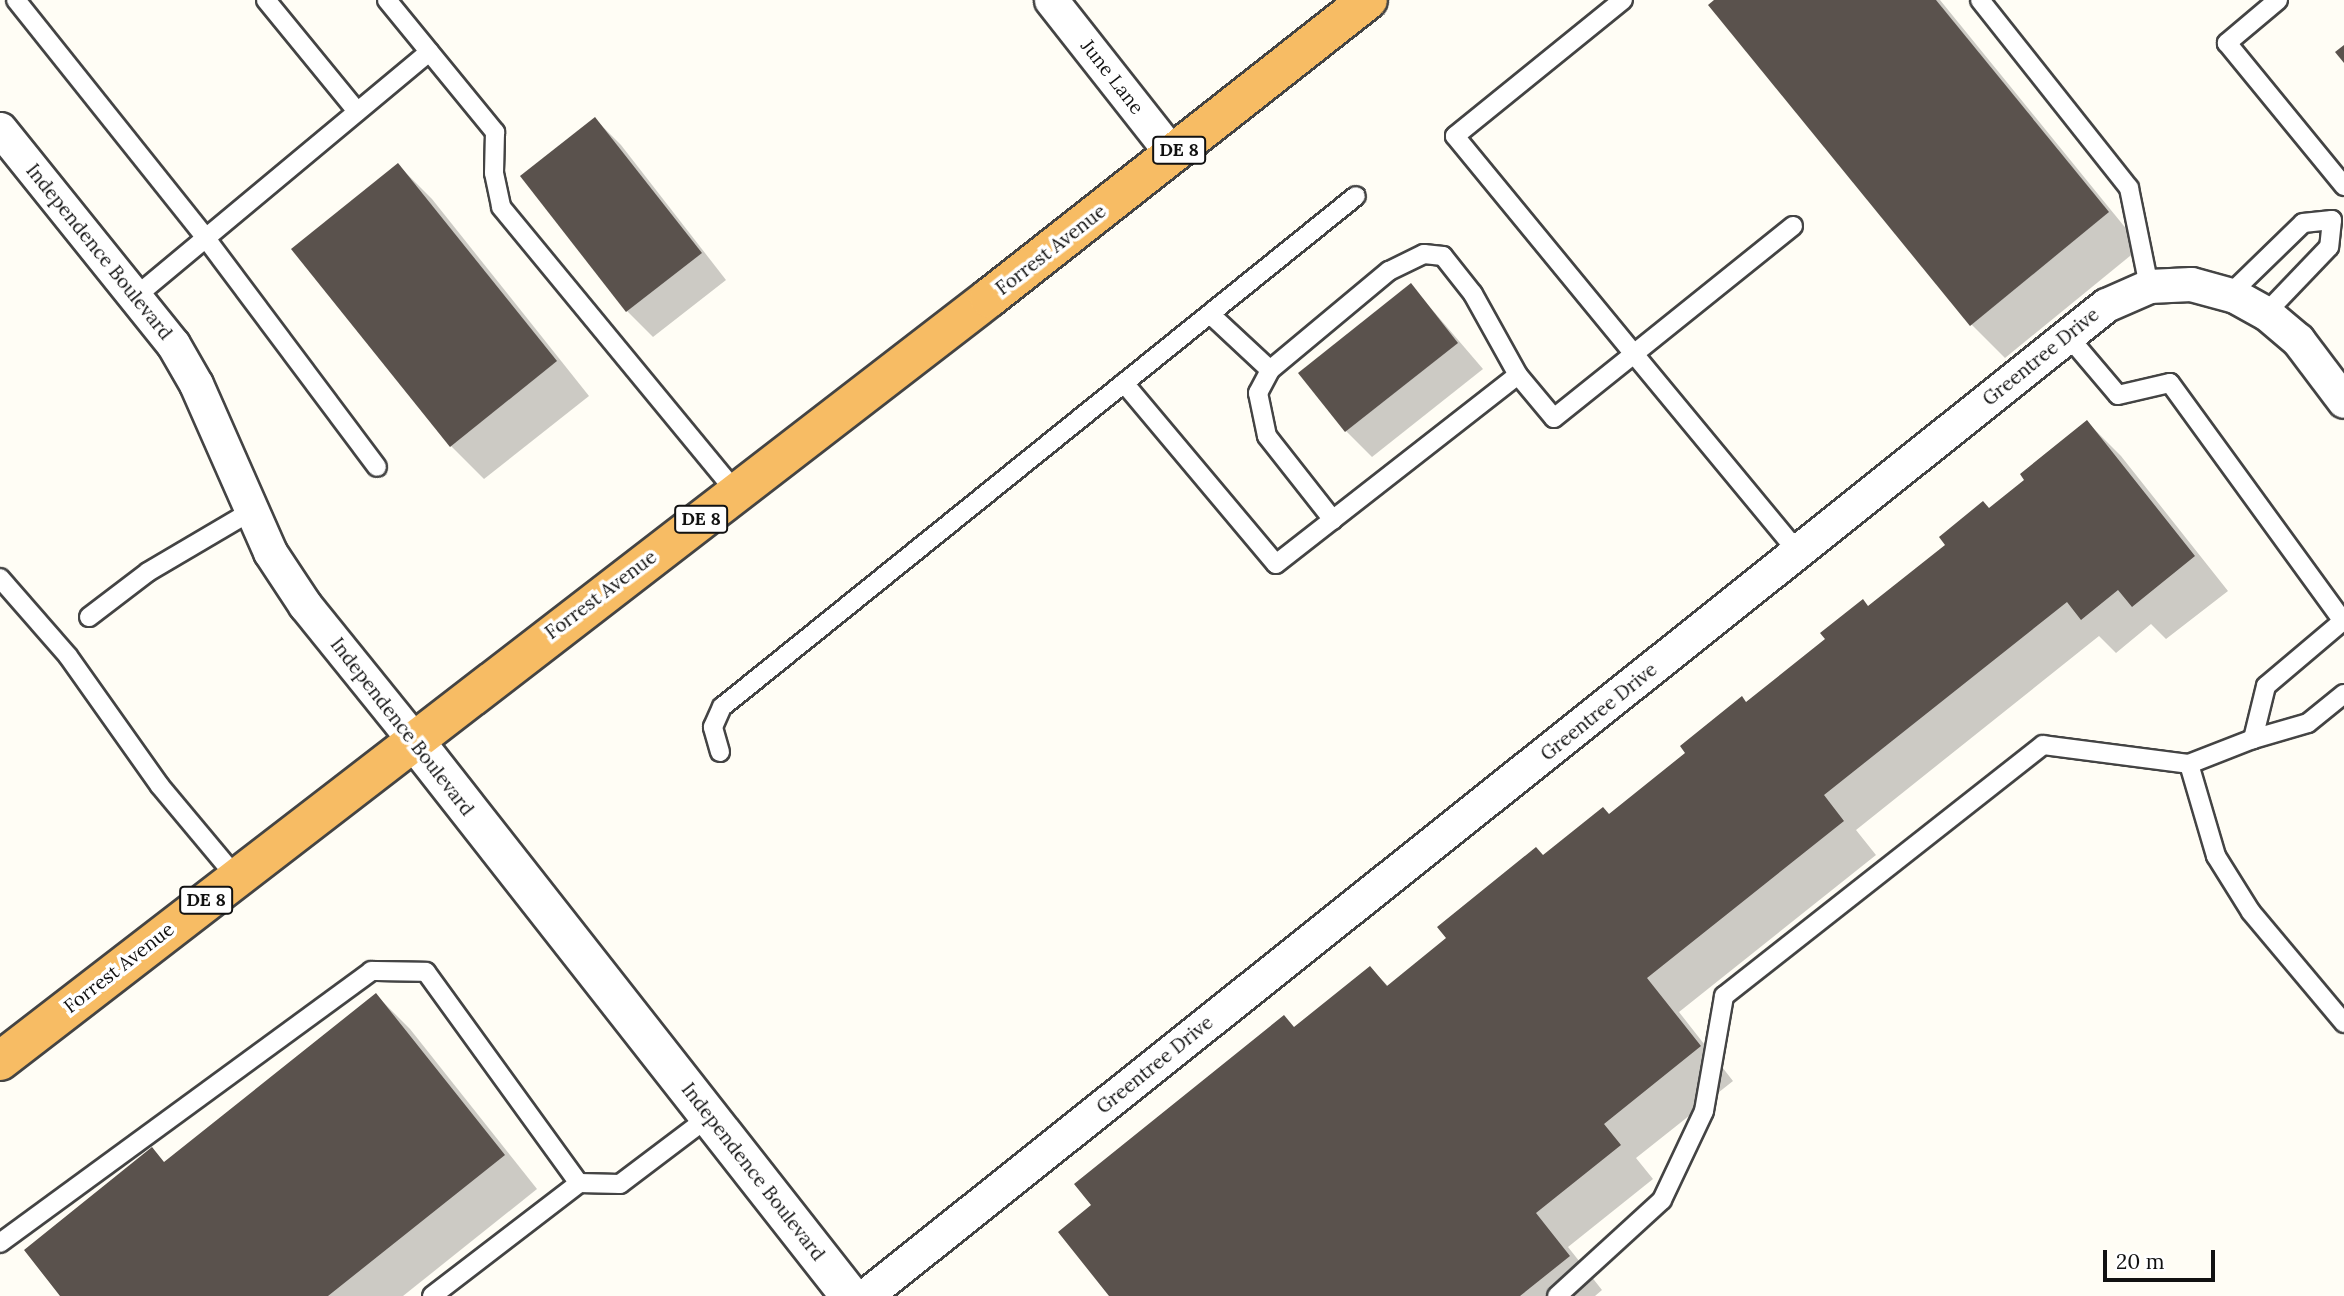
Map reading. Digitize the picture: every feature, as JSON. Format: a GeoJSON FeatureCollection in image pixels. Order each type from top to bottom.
{"type":"FeatureCollection","features":[{"type":"Feature","properties":{"kind":"highway","name":"Forrest Avenue"},"geometry":{"type":"LineString","coordinates":[[0,1060],[1173,155],[1367,0]]}},
{"type":"Feature","properties":{"kind":"street","name":"June Lane"},"geometry":{"type":"LineString","coordinates":[[1051,0],[1173,155]]}},
{"type":"Feature","properties":{"kind":"street","name":"Independence Boulevard"},"geometry":{"type":"LineString","coordinates":[[0,129],[173,344],[196,384],[250,512],[305,605],[850,1296]]}},
{"type":"Feature","properties":{"kind":"street","name":"Greentree Drive"},"geometry":{"type":"LineString","coordinates":[[865,1296],[2106,305],[2150,286],[2191,285],[2229,295],[2266,313],[2298,340],[2344,401]]}},
{"type":"Feature","properties":{"kind":"lane"},"geometry":{"type":"LineString","coordinates":[[16,0],[205,237],[377,467]]}},
{"type":"Feature","properties":{"kind":"lane"},"geometry":{"type":"LineString","coordinates":[[266,0],[357,111]]}},
{"type":"Feature","properties":{"kind":"lane"},"geometry":{"type":"LineString","coordinates":[[387,0],[495,132],[494,173],[501,207],[736,492]]}},
{"type":"Feature","properties":{"kind":"lane"},"geometry":{"type":"LineString","coordinates":[[1623,0],[1455,136],[1798,552]]}},
{"type":"Feature","properties":{"kind":"lane"},"geometry":{"type":"LineString","coordinates":[[1980,0],[2129,188],[2150,286]]}},
{"type":"Feature","properties":{"kind":"lane"},"geometry":{"type":"LineString","coordinates":[[2278,0],[2227,43],[2344,186]]}},
{"type":"Feature","properties":{"kind":"lane"},"geometry":{"type":"LineString","coordinates":[[135,297],[429,52]]}},
{"type":"Feature","properties":{"kind":"lane"},"geometry":{"type":"LineString","coordinates":[[720,752],[713,727],[722,707],[1356,196]]}},
{"type":"Feature","properties":{"kind":"lane"},"geometry":{"type":"LineString","coordinates":[[2229,295],[2303,223],[2338,214],[2329,247],[2266,313]]}},
{"type":"Feature","properties":{"kind":"lane"},"geometry":{"type":"LineString","coordinates":[[1333,520],[1267,436],[1258,393],[1270,370],[1389,271],[1424,254],[1443,256],[1473,294],[1518,375],[1554,418],[1794,226]]}},
{"type":"Feature","properties":{"kind":"lane"},"geometry":{"type":"LineString","coordinates":[[1210,314],[1270,370]]}},
{"type":"Feature","properties":{"kind":"lane"},"geometry":{"type":"LineString","coordinates":[[2068,336],[2118,395],[2170,383],[2344,621],[2266,686],[2253,739]]}},
{"type":"Feature","properties":{"kind":"lane"},"geometry":{"type":"LineString","coordinates":[[1125,383],[1276,564],[1518,375]]}},
{"type":"Feature","properties":{"kind":"lane"},"geometry":{"type":"LineString","coordinates":[[89,617],[148,572],[250,512]]}},
{"type":"Feature","properties":{"kind":"lane"},"geometry":{"type":"LineString","coordinates":[[0,578],[68,656],[160,786],[236,877]]}},
{"type":"Feature","properties":{"kind":"lane"},"geometry":{"type":"LineString","coordinates":[[1557,1296],[1662,1200],[1704,1111],[1724,996],[2043,745],[2189,764],[2253,739],[2308,723],[2344,694]]}},
{"type":"Feature","properties":{"kind":"lane"},"geometry":{"type":"LineString","coordinates":[[2189,764],[2216,856],[2251,912],[2344,1023]]}},
{"type":"Feature","properties":{"kind":"lane"},"geometry":{"type":"LineString","coordinates":[[0,1243],[371,971],[426,972],[579,1183]]}},
{"type":"Feature","properties":{"kind":"lane"},"geometry":{"type":"LineString","coordinates":[[432,1296],[579,1183],[620,1184],[710,1116]]}},
{"type":"Feature","properties":{"kind":"building"},"geometry":{"type":"Polygon","coordinates":[[[1714,0],[1936,0],[2109,212],[1970,326],[1708,5],[1714,0]]]}},
{"type":"Feature","properties":{"kind":"building"},"geometry":{"type":"Polygon","coordinates":[[[2344,45],[2344,63],[2335,52],[2344,45]]]}},
{"type":"Feature","properties":{"kind":"building"},"geometry":{"type":"Polygon","coordinates":[[[595,117],[702,253],[626,312],[520,176],[595,117]]]}},
{"type":"Feature","properties":{"kind":"building"},"geometry":{"type":"Polygon","coordinates":[[[398,163],[557,361],[450,447],[291,249],[398,163]]]}},
{"type":"Feature","properties":{"kind":"building"},"geometry":{"type":"Polygon","coordinates":[[[1411,283],[1458,343],[1345,432],[1298,373],[1411,283]]]}},
{"type":"Feature","properties":{"kind":"building"},"geometry":{"type":"Polygon","coordinates":[[[2087,420],[2195,556],[2132,607],[2118,590],[2081,620],[2067,602],[1824,795],[1844,821],[1647,978],[1701,1046],[1604,1124],[1621,1145],[1536,1213],[1570,1256],[1520,1296],[1109,1296],[1058,1232],[1091,1205],[1074,1184],[1284,1015],[1294,1027],[1370,966],[1387,986],[1446,938],[1437,927],[1536,847],[1543,855],[1603,807],[1609,814],[1685,753],[1680,746],[1742,696],[1746,702],[1825,639],[1820,633],[1863,599],[1868,606],[1945,545],[1939,537],[1983,501],[1989,508],[2024,480],[2020,474],[2087,420]]]}},
{"type":"Feature","properties":{"kind":"building"},"geometry":{"type":"Polygon","coordinates":[[[376,993],[505,1155],[328,1296],[60,1296],[24,1250],[152,1147],[164,1162],[376,993]]]}}]}
